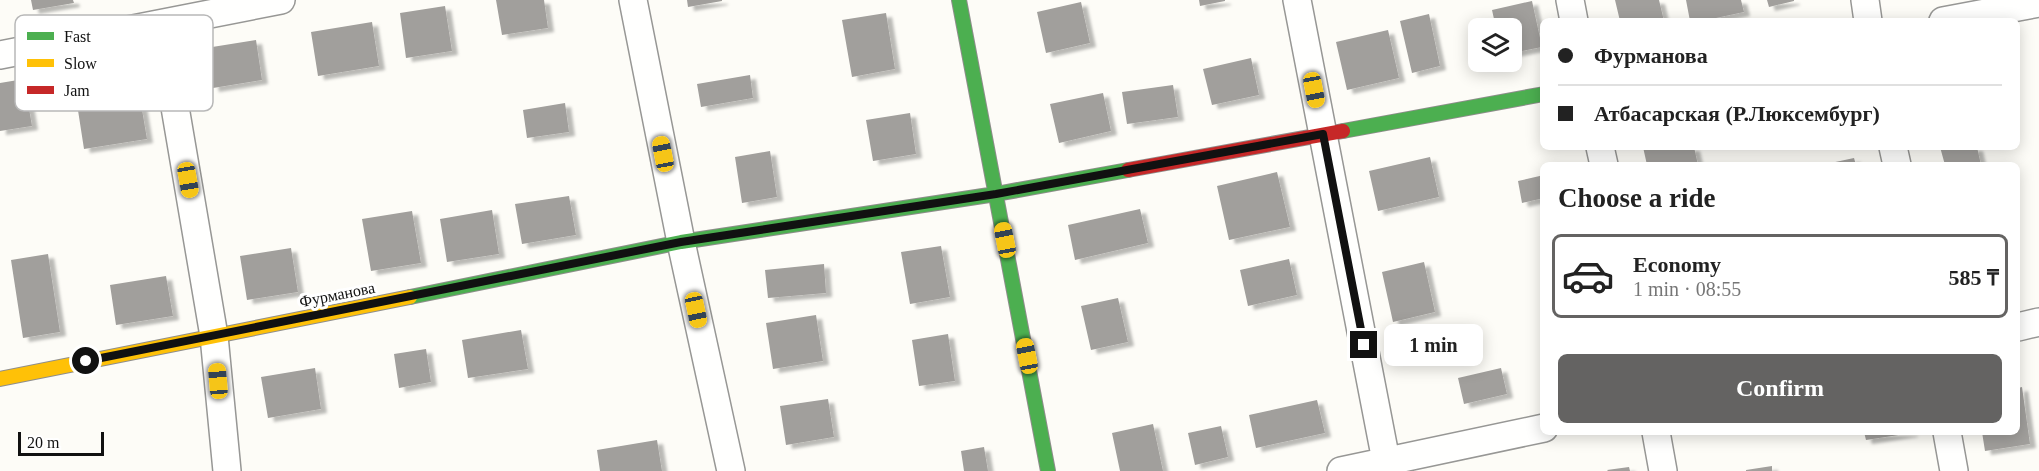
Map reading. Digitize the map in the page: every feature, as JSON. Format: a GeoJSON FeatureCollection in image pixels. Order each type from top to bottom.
{"type":"FeatureCollection","features":[{"type":"Feature","properties":{"kind":"street"},"geometry":{"type":"LineString","coordinates":[[210,15],[281,0]]}},
{"type":"Feature","properties":{"kind":"street"},"geometry":{"type":"LineString","coordinates":[[633,0],[681,242],[731,471]]}},
{"type":"Feature","properties":{"kind":"street"},"geometry":{"type":"LineString","coordinates":[[959,0],[1048,471]]}},
{"type":"Feature","properties":{"kind":"street"},"geometry":{"type":"LineString","coordinates":[[1297,0],[1387,466]]}},
{"type":"Feature","properties":{"kind":"street"},"geometry":{"type":"LineString","coordinates":[[1570,0],[1573,18]]}},
{"type":"Feature","properties":{"kind":"street"},"geometry":{"type":"LineString","coordinates":[[1865,0],[1868,18]]}},
{"type":"Feature","properties":{"kind":"street"},"geometry":{"type":"LineString","coordinates":[[1959,18],[2039,3]]}},
{"type":"Feature","properties":{"kind":"street"},"geometry":{"type":"LineString","coordinates":[[0,55],[15,52]]}},
{"type":"Feature","properties":{"kind":"street","name":"Фурманова"},"geometry":{"type":"LineString","coordinates":[[0,379],[681,242],[996,194],[1540,95]]}},
{"type":"Feature","properties":{"kind":"street"},"geometry":{"type":"LineString","coordinates":[[176,111],[214,336],[227,471]]}},
{"type":"Feature","properties":{"kind":"street"},"geometry":{"type":"LineString","coordinates":[[2020,327],[2039,322]]}},
{"type":"Feature","properties":{"kind":"street"},"geometry":{"type":"LineString","coordinates":[[1341,471],[1387,466],[1540,429]]}},
{"type":"Feature","properties":{"kind":"street"},"geometry":{"type":"LineString","coordinates":[[1657,435],[1663,471]]}},
{"type":"Feature","properties":{"kind":"street"},"geometry":{"type":"LineString","coordinates":[[1947,435],[1953,471]]}},
{"type":"Feature","properties":{"kind":"building"},"geometry":{"type":"Polygon","coordinates":[[[31,0],[73,0],[74,3],[33,10],[31,0]]]}},
{"type":"Feature","properties":{"kind":"building"},"geometry":{"type":"Polygon","coordinates":[[[496,0],[544,0],[548,28],[502,35],[496,0]]]}},
{"type":"Feature","properties":{"kind":"building"},"geometry":{"type":"Polygon","coordinates":[[[687,0],[722,0],[722,1],[688,7],[687,0]]]}},
{"type":"Feature","properties":{"kind":"building"},"geometry":{"type":"Polygon","coordinates":[[[1199,0],[1225,0],[1225,1],[1200,6],[1199,0]]]}},
{"type":"Feature","properties":{"kind":"building"},"geometry":{"type":"Polygon","coordinates":[[[1615,0],[1659,0],[1663,18],[1619,18],[1615,0]]]}},
{"type":"Feature","properties":{"kind":"building"},"geometry":{"type":"Polygon","coordinates":[[[1686,0],[1741,0],[1744,12],[1716,18],[1689,18],[1686,0]]]}},
{"type":"Feature","properties":{"kind":"building"},"geometry":{"type":"Polygon","coordinates":[[[1767,0],[1794,0],[1794,1],[1769,7],[1767,0]]]}},
{"type":"Feature","properties":{"kind":"building"},"geometry":{"type":"Polygon","coordinates":[[[1532,1],[1540,47],[1522,51],[1522,18],[1494,18],[1492,10],[1532,1]]]}},
{"type":"Feature","properties":{"kind":"building"},"geometry":{"type":"Polygon","coordinates":[[[1081,2],[1090,43],[1046,53],[1037,12],[1081,2]]]}},
{"type":"Feature","properties":{"kind":"building"},"geometry":{"type":"Polygon","coordinates":[[[445,6],[452,51],[406,58],[400,13],[445,6]]]}},
{"type":"Feature","properties":{"kind":"building"},"geometry":{"type":"Polygon","coordinates":[[[886,13],[895,69],[852,77],[842,20],[886,13]]]}},
{"type":"Feature","properties":{"kind":"building"},"geometry":{"type":"Polygon","coordinates":[[[1429,14],[1440,66],[1412,73],[1400,21],[1429,14]]]}},
{"type":"Feature","properties":{"kind":"building"},"geometry":{"type":"Polygon","coordinates":[[[372,22],[379,66],[318,76],[311,32],[372,22]]]}},
{"type":"Feature","properties":{"kind":"building"},"geometry":{"type":"Polygon","coordinates":[[[1388,30],[1399,78],[1347,90],[1336,42],[1388,30]]]}},
{"type":"Feature","properties":{"kind":"building"},"geometry":{"type":"Polygon","coordinates":[[[256,40],[262,80],[213,88],[213,47],[256,40]]]}},
{"type":"Feature","properties":{"kind":"building"},"geometry":{"type":"Polygon","coordinates":[[[1251,58],[1259,95],[1212,105],[1203,69],[1251,58]]]}},
{"type":"Feature","properties":{"kind":"building"},"geometry":{"type":"Polygon","coordinates":[[[750,75],[753,98],[701,107],[697,84],[750,75]]]}},
{"type":"Feature","properties":{"kind":"building"},"geometry":{"type":"Polygon","coordinates":[[[15,80],[15,111],[29,111],[32,126],[0,131],[0,83],[15,80]]]}},
{"type":"Feature","properties":{"kind":"building"},"geometry":{"type":"Polygon","coordinates":[[[1173,85],[1178,117],[1127,124],[1122,92],[1173,85]]]}},
{"type":"Feature","properties":{"kind":"building"},"geometry":{"type":"Polygon","coordinates":[[[1103,93],[1111,131],[1059,143],[1050,104],[1103,93]]]}},
{"type":"Feature","properties":{"kind":"building"},"geometry":{"type":"Polygon","coordinates":[[[565,103],[569,132],[527,138],[523,110],[565,103]]]}},
{"type":"Feature","properties":{"kind":"building"},"geometry":{"type":"Polygon","coordinates":[[[78,111],[142,111],[147,139],[84,149],[78,111]]]}},
{"type":"Feature","properties":{"kind":"building"},"geometry":{"type":"Polygon","coordinates":[[[910,113],[916,154],[873,161],[866,120],[910,113]]]}},
{"type":"Feature","properties":{"kind":"building"},"geometry":{"type":"Polygon","coordinates":[[[1644,150],[1695,150],[1697,162],[1646,162],[1644,150]]]}},
{"type":"Feature","properties":{"kind":"building"},"geometry":{"type":"Polygon","coordinates":[[[1941,150],[1978,150],[1980,162],[1944,162],[1941,150]]]}},
{"type":"Feature","properties":{"kind":"building"},"geometry":{"type":"Polygon","coordinates":[[[770,151],[777,197],[742,203],[735,157],[770,151]]]}},
{"type":"Feature","properties":{"kind":"building"},"geometry":{"type":"Polygon","coordinates":[[[1430,157],[1439,197],[1378,211],[1369,171],[1430,157]]]}},
{"type":"Feature","properties":{"kind":"building"},"geometry":{"type":"Polygon","coordinates":[[[1854,158],[1855,162],[1835,162],[1854,158]]]}},
{"type":"Feature","properties":{"kind":"building"},"geometry":{"type":"Polygon","coordinates":[[[1277,172],[1290,227],[1229,240],[1217,186],[1277,172]]]}},
{"type":"Feature","properties":{"kind":"building"},"geometry":{"type":"Polygon","coordinates":[[[1540,176],[1540,199],[1522,203],[1518,181],[1540,176]]]}},
{"type":"Feature","properties":{"kind":"building"},"geometry":{"type":"Polygon","coordinates":[[[569,196],[576,235],[522,244],[515,204],[569,196]]]}},
{"type":"Feature","properties":{"kind":"building"},"geometry":{"type":"Polygon","coordinates":[[[1140,209],[1148,243],[1075,260],[1068,225],[1140,209]]]}},
{"type":"Feature","properties":{"kind":"building"},"geometry":{"type":"Polygon","coordinates":[[[492,210],[499,254],[447,262],[440,219],[492,210]]]}},
{"type":"Feature","properties":{"kind":"building"},"geometry":{"type":"Polygon","coordinates":[[[412,211],[421,263],[371,271],[362,219],[412,211]]]}},
{"type":"Feature","properties":{"kind":"building"},"geometry":{"type":"Polygon","coordinates":[[[941,246],[950,297],[910,304],[901,252],[941,246]]]}},
{"type":"Feature","properties":{"kind":"building"},"geometry":{"type":"Polygon","coordinates":[[[291,248],[298,292],[247,300],[240,256],[291,248]]]}},
{"type":"Feature","properties":{"kind":"building"},"geometry":{"type":"Polygon","coordinates":[[[48,254],[60,332],[23,338],[11,260],[48,254]]]}},
{"type":"Feature","properties":{"kind":"building"},"geometry":{"type":"Polygon","coordinates":[[[1289,259],[1297,295],[1248,306],[1240,270],[1289,259]]]}},
{"type":"Feature","properties":{"kind":"building"},"geometry":{"type":"Polygon","coordinates":[[[1424,262],[1435,312],[1393,322],[1382,272],[1424,262]]]}},
{"type":"Feature","properties":{"kind":"building"},"geometry":{"type":"Polygon","coordinates":[[[824,264],[826,293],[768,298],[765,270],[824,264]]]}},
{"type":"Feature","properties":{"kind":"building"},"geometry":{"type":"Polygon","coordinates":[[[166,276],[173,316],[116,325],[110,285],[166,276]]]}},
{"type":"Feature","properties":{"kind":"building"},"geometry":{"type":"Polygon","coordinates":[[[1118,298],[1128,342],[1091,350],[1081,306],[1118,298]]]}},
{"type":"Feature","properties":{"kind":"building"},"geometry":{"type":"Polygon","coordinates":[[[816,315],[823,361],[773,369],[766,323],[816,315]]]}},
{"type":"Feature","properties":{"kind":"building"},"geometry":{"type":"Polygon","coordinates":[[[521,330],[528,369],[468,378],[462,340],[521,330]]]}},
{"type":"Feature","properties":{"kind":"building"},"geometry":{"type":"Polygon","coordinates":[[[948,334],[955,381],[919,386],[912,340],[948,334]]]}},
{"type":"Feature","properties":{"kind":"building"},"geometry":{"type":"Polygon","coordinates":[[[426,349],[431,382],[399,388],[394,354],[426,349]]]}},
{"type":"Feature","properties":{"kind":"building"},"geometry":{"type":"Polygon","coordinates":[[[315,368],[321,409],[268,418],[261,377],[315,368]]]}},
{"type":"Feature","properties":{"kind":"building"},"geometry":{"type":"Polygon","coordinates":[[[1501,368],[1507,394],[1464,404],[1458,378],[1501,368]]]}},
{"type":"Feature","properties":{"kind":"building"},"geometry":{"type":"Polygon","coordinates":[[[2022,387],[2030,444],[1985,451],[1982,435],[2020,435],[2020,388],[2022,387]]]}},
{"type":"Feature","properties":{"kind":"building"},"geometry":{"type":"Polygon","coordinates":[[[828,399],[834,437],[786,445],[780,406],[828,399]]]}},
{"type":"Feature","properties":{"kind":"building"},"geometry":{"type":"Polygon","coordinates":[[[1317,400],[1325,433],[1256,448],[1249,415],[1317,400]]]}},
{"type":"Feature","properties":{"kind":"building"},"geometry":{"type":"Polygon","coordinates":[[[1153,424],[1163,471],[1120,471],[1112,433],[1153,424]]]}},
{"type":"Feature","properties":{"kind":"building"},"geometry":{"type":"Polygon","coordinates":[[[1221,426],[1228,457],[1195,465],[1188,433],[1221,426]]]}},
{"type":"Feature","properties":{"kind":"building"},"geometry":{"type":"Polygon","coordinates":[[[1865,435],[1899,435],[1866,440],[1865,435]]]}},
{"type":"Feature","properties":{"kind":"building"},"geometry":{"type":"Polygon","coordinates":[[[657,440],[662,471],[600,471],[597,450],[657,440]]]}},
{"type":"Feature","properties":{"kind":"building"},"geometry":{"type":"Polygon","coordinates":[[[984,447],[988,471],[964,471],[961,451],[984,447]]]}},
{"type":"Feature","properties":{"kind":"building"},"geometry":{"type":"Polygon","coordinates":[[[1772,466],[1772,471],[1746,471],[1746,470],[1772,466]]]}},
{"type":"Feature","properties":{"kind":"building"},"geometry":{"type":"Polygon","coordinates":[[[1629,467],[1630,471],[1607,470],[1629,467]]]}},
{"type":"Feature","properties":{"kind":"traffic: fast"},"geometry":{"type":"LineString","coordinates":[[959,0],[1048,471]]}},
{"type":"Feature","properties":{"kind":"traffic: fast"},"geometry":{"type":"LineString","coordinates":[[1343,131],[1540,95]]}},
{"type":"Feature","properties":{"kind":"traffic: fast"},"geometry":{"type":"LineString","coordinates":[[410,297],[681,242],[996,194],[1128,170]]}},
{"type":"Feature","properties":{"kind":"traffic: slow"},"geometry":{"type":"LineString","coordinates":[[0,379],[410,297]]}},
{"type":"Feature","properties":{"kind":"traffic: jam"},"geometry":{"type":"LineString","coordinates":[[1128,170],[1343,131]]}},
{"type":"Feature","properties":{"kind":"route"},"geometry":{"type":"LineString","coordinates":[[86,361],[681,242],[996,194],[1323,134],[1364,345]]}}]}
